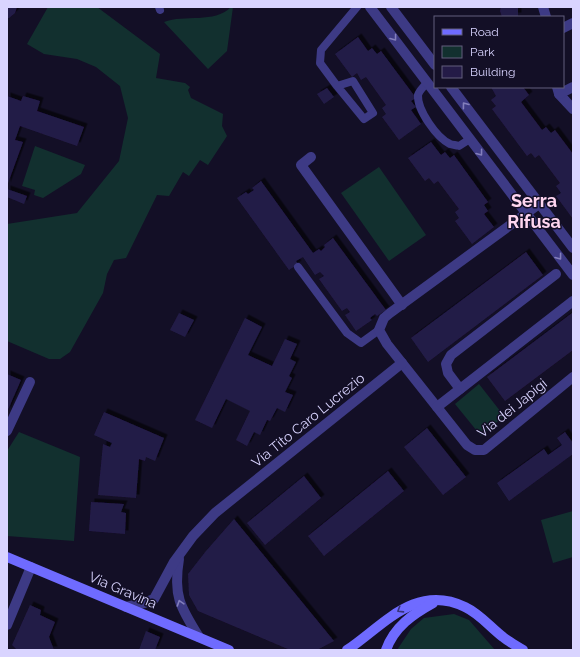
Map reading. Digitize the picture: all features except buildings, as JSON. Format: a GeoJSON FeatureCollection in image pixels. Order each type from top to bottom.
{"type":"FeatureCollection","features":[{"type":"Feature","properties":{"kind":"main road","name":"Via Gravina"},"geometry":{"type":"LineString","coordinates":[[7,557],[199,637],[212,647],[229,650]]}},
{"type":"Feature","properties":{"kind":"main road"},"geometry":{"type":"LineString","coordinates":[[386,650],[398,629],[408,619],[437,601]]}},
{"type":"Feature","properties":{"kind":"main road"},"geometry":{"type":"LineString","coordinates":[[347,650],[392,615],[407,606],[437,601],[465,606],[482,617],[502,636],[523,650]]}},
{"type":"Feature","properties":{"kind":"main road"},"geometry":{"type":"LineString","coordinates":[[502,636],[512,650]]}},
{"type":"Feature","properties":{"kind":"street"},"geometry":{"type":"LineString","coordinates":[[391,7],[434,64]]}},
{"type":"Feature","properties":{"kind":"street"},"geometry":{"type":"LineString","coordinates":[[374,8],[427,83],[573,275]]}},
{"type":"Feature","properties":{"kind":"street"},"geometry":{"type":"LineString","coordinates":[[427,83],[434,77]]}},
{"type":"Feature","properties":{"kind":"street"},"geometry":{"type":"LineString","coordinates":[[573,87],[558,91],[573,109]]}},
{"type":"Feature","properties":{"kind":"street"},"geometry":{"type":"LineString","coordinates":[[452,88],[573,248]]}},
{"type":"Feature","properties":{"kind":"street"},"geometry":{"type":"LineString","coordinates":[[311,157],[301,165],[402,305]]}},
{"type":"Feature","properties":{"kind":"street"},"geometry":{"type":"LineString","coordinates":[[402,363],[387,344],[379,330],[384,318],[539,204]]}},
{"type":"Feature","properties":{"kind":"street"},"geometry":{"type":"LineString","coordinates":[[460,389],[448,373],[446,364],[451,356],[556,274]]}},
{"type":"Feature","properties":{"kind":"street"},"geometry":{"type":"LineString","coordinates":[[437,407],[573,301]]}},
{"type":"Feature","properties":{"kind":"street","name":"Via dei Japigi"},"geometry":{"type":"LineString","coordinates":[[402,363],[467,445],[475,450],[484,450],[573,377]]}},
{"type":"Feature","properties":{"kind":"street","name":"Via Tito Caro Lucrezio"},"geometry":{"type":"LineString","coordinates":[[126,607],[154,599],[193,536],[215,513],[402,363]]}},
{"type":"Feature","properties":{"kind":"street"},"geometry":{"type":"LineString","coordinates":[[7,431],[30,382]]}},
{"type":"Feature","properties":{"kind":"street"},"geometry":{"type":"LineString","coordinates":[[180,555],[177,574],[177,594],[183,611],[199,637]]}},
{"type":"Feature","properties":{"kind":"street"},"geometry":{"type":"LineString","coordinates":[[7,625],[31,567]]}},
{"type":"Feature","properties":{"kind":"lane"},"geometry":{"type":"LineString","coordinates":[[337,86],[353,81],[373,113],[364,119],[337,86],[320,63],[321,50],[357,7]]}},
{"type":"Feature","properties":{"kind":"lane"},"geometry":{"type":"LineString","coordinates":[[427,83],[418,96],[423,112],[435,130],[450,144],[459,146],[470,139]]}},
{"type":"Feature","properties":{"kind":"lane"},"geometry":{"type":"LineString","coordinates":[[298,267],[347,333],[361,343],[379,330]]}},
{"type":"Feature","properties":{"kind":"green space"},"geometry":{"type":"Polygon","coordinates":[[[48,7],[97,7],[160,54],[156,78],[185,83],[190,87],[188,90],[191,98],[223,114],[222,126],[227,136],[208,165],[200,160],[189,176],[183,172],[169,196],[157,195],[126,258],[114,260],[107,274],[103,293],[70,352],[60,359],[49,359],[7,341],[7,224],[77,213],[119,161],[128,118],[120,86],[96,67],[77,59],[44,54],[27,44],[48,7]]]}},
{"type":"Feature","properties":{"kind":"green space"},"geometry":{"type":"Polygon","coordinates":[[[233,7],[227,51],[208,69],[164,22],[208,17],[224,12],[233,7]]]}},
{"type":"Feature","properties":{"kind":"green space"},"geometry":{"type":"Polygon","coordinates":[[[35,146],[85,165],[81,174],[43,198],[34,195],[35,190],[22,186],[35,146]]]}},
{"type":"Feature","properties":{"kind":"green space"},"geometry":{"type":"Polygon","coordinates":[[[379,167],[426,235],[389,261],[341,193],[379,167]]]}},
{"type":"Feature","properties":{"kind":"green space"},"geometry":{"type":"Polygon","coordinates":[[[479,384],[504,416],[481,436],[455,404],[479,384]]]}},
{"type":"Feature","properties":{"kind":"green space"},"geometry":{"type":"Polygon","coordinates":[[[19,432],[80,457],[74,541],[7,536],[7,451],[19,432]]]}},
{"type":"Feature","properties":{"kind":"green space"},"geometry":{"type":"Polygon","coordinates":[[[573,511],[573,557],[553,563],[541,520],[573,511]]]}},
{"type":"Feature","properties":{"kind":"green space"},"geometry":{"type":"Polygon","coordinates":[[[454,614],[469,620],[495,650],[397,650],[411,629],[424,618],[454,614]]]}},
{"type":"Feature","properties":{"kind":"district","name":"Serra Rifusa"},"geometry":{"type":"Point","coordinates":[534,210]}}]}
